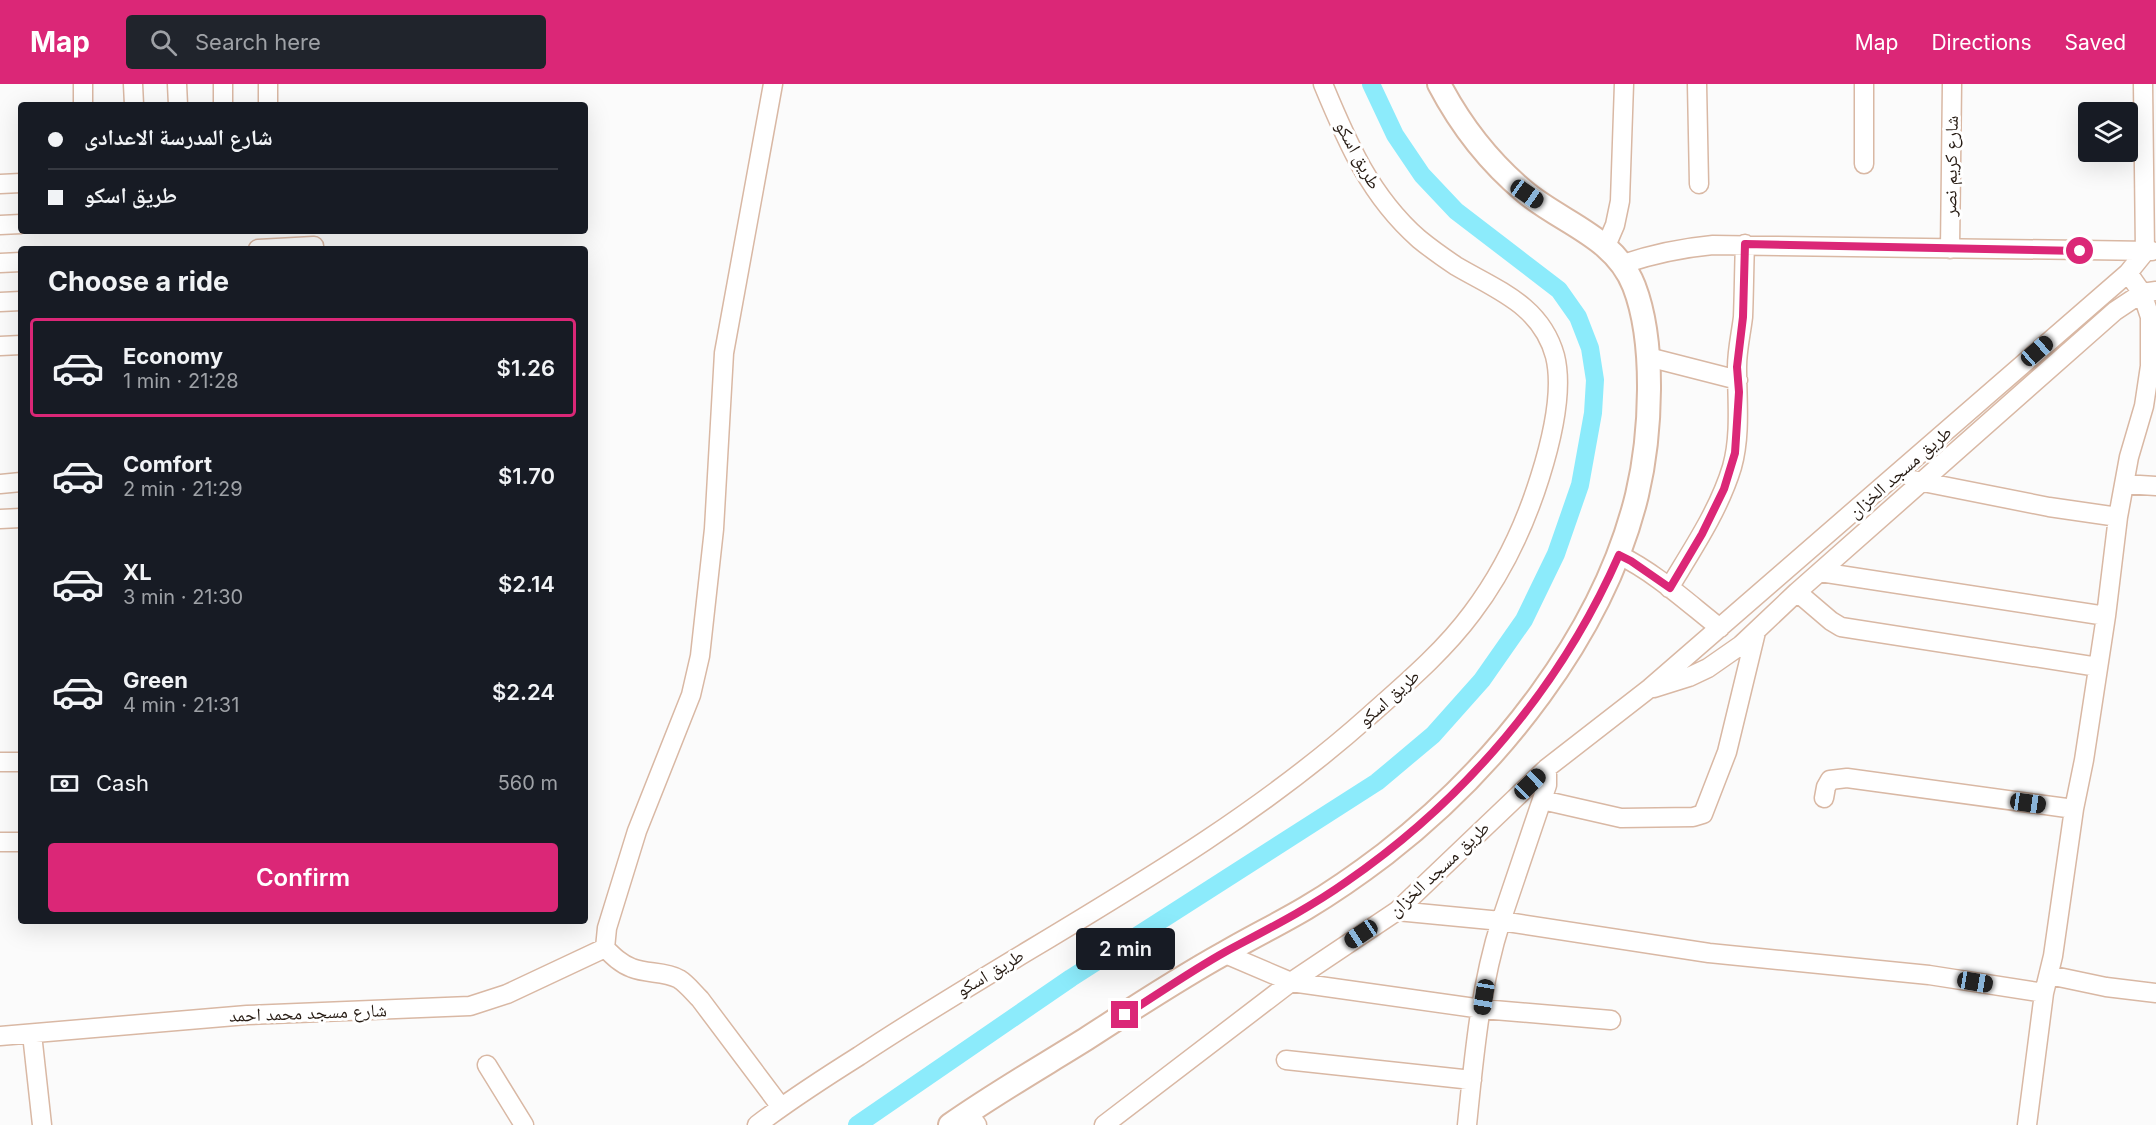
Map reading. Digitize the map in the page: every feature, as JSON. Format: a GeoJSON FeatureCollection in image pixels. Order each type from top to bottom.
{"type":"FeatureCollection","features":[{"type":"Feature","properties":{"kind":"street"},"geometry":{"type":"LineString","coordinates":[[82,84],[83,102]]}},
{"type":"Feature","properties":{"kind":"street"},"geometry":{"type":"LineString","coordinates":[[133,84],[134,102]]}},
{"type":"Feature","properties":{"kind":"street"},"geometry":{"type":"LineString","coordinates":[[177,84],[178,102]]}},
{"type":"Feature","properties":{"kind":"street"},"geometry":{"type":"LineString","coordinates":[[223,84],[223,102]]}},
{"type":"Feature","properties":{"kind":"street"},"geometry":{"type":"LineString","coordinates":[[268,84],[268,102]]}},
{"type":"Feature","properties":{"kind":"street"},"geometry":{"type":"LineString","coordinates":[[773,84],[724,353],[712,552],[700,656],[691,695],[637,831],[607,928],[605,948],[621,963],[632,969],[664,974],[686,984],[700,999],[781,1107]]}},
{"type":"Feature","properties":{"kind":"street","name":"طريق اسكو"},"geometry":{"type":"LineString","coordinates":[[758,1125],[781,1107],[919,1016],[1195,847],[1296,778],[1343,740],[1433,659],[1472,613],[1504,563],[1530,509],[1548,452],[1558,379],[1555,358],[1548,338],[1521,304],[1495,286],[1455,265],[1419,238],[1387,206],[1361,170],[1323,84]]}},
{"type":"Feature","properties":{"kind":"street"},"geometry":{"type":"LineString","coordinates":[[965,1121],[1223,953],[1306,908],[1385,854],[1457,790],[1498,746],[1550,680],[1600,599],[1632,517],[1646,447],[1649,397],[1648,357],[1638,296],[1623,264],[1606,246],[1527,194],[1501,171],[1458,117],[1439,84]]}},
{"type":"Feature","properties":{"kind":"street"},"geometry":{"type":"LineString","coordinates":[[1606,246],[1615,225],[1620,201],[1624,84],[1638,84]]}},
{"type":"Feature","properties":{"kind":"street"},"geometry":{"type":"LineString","coordinates":[[1697,84],[1699,184]]}},
{"type":"Feature","properties":{"kind":"street"},"geometry":{"type":"LineString","coordinates":[[1863,84],[1864,164]]}},
{"type":"Feature","properties":{"kind":"street","name":"شارع كريم نصر"},"geometry":{"type":"LineString","coordinates":[[1950,249],[1952,84]]}},
{"type":"Feature","properties":{"kind":"street"},"geometry":{"type":"LineString","coordinates":[[1623,264],[1652,254],[1683,248],[1745,244],[2150,252],[2143,84]]}},
{"type":"Feature","properties":{"kind":"street"},"geometry":{"type":"LineString","coordinates":[[0,184],[18,183]]}},
{"type":"Feature","properties":{"kind":"street"},"geometry":{"type":"LineString","coordinates":[[0,225],[18,224]]}},
{"type":"Feature","properties":{"kind":"street"},"geometry":{"type":"LineString","coordinates":[[1670,588],[1702,534],[1724,489],[1735,453],[1737,367],[1743,317],[1745,244]]}},
{"type":"Feature","properties":{"kind":"street","name":"طريق مسجد الخزان"},"geometry":{"type":"LineString","coordinates":[[1104,1125],[1291,982],[1397,910],[1547,768],[1650,688],[1765,590],[2150,252]]}},
{"type":"Feature","properties":{"kind":"street"},"geometry":{"type":"LineString","coordinates":[[0,263],[18,262]]}},
{"type":"Feature","properties":{"kind":"street"},"geometry":{"type":"LineString","coordinates":[[2027,1125],[2074,809],[2084,760],[2106,616],[2118,517],[2129,457],[2144,406],[2150,366],[2149,292],[2128,273]]}},
{"type":"Feature","properties":{"kind":"street","name":"طريق مسجد الخزان"},"geometry":{"type":"LineString","coordinates":[[1650,688],[1689,677],[1708,668],[1741,645],[1797,592],[2115,311],[2149,292]]}},
{"type":"Feature","properties":{"kind":"street"},"geometry":{"type":"LineString","coordinates":[[0,302],[18,301]]}},
{"type":"Feature","properties":{"kind":"street"},"geometry":{"type":"LineString","coordinates":[[0,346],[18,345]]}},
{"type":"Feature","properties":{"kind":"street"},"geometry":{"type":"LineString","coordinates":[[1648,357],[1738,380]]}},
{"type":"Feature","properties":{"kind":"street"},"geometry":{"type":"LineString","coordinates":[[1895,477],[2049,507],[2118,517]]}},
{"type":"Feature","properties":{"kind":"street"},"geometry":{"type":"LineString","coordinates":[[0,484],[18,482]]}},
{"type":"Feature","properties":{"kind":"street"},"geometry":{"type":"LineString","coordinates":[[2124,484],[2156,486]]}},
{"type":"Feature","properties":{"kind":"street"},"geometry":{"type":"LineString","coordinates":[[0,519],[18,518]]}},
{"type":"Feature","properties":{"kind":"street"},"geometry":{"type":"LineString","coordinates":[[1619,555],[1670,588],[1720,628]]}},
{"type":"Feature","properties":{"kind":"street"},"geometry":{"type":"LineString","coordinates":[[1820,572],[2106,616]]}},
{"type":"Feature","properties":{"kind":"street"},"geometry":{"type":"LineString","coordinates":[[1542,801],[1621,818],[1693,818],[1703,814],[1727,752],[1765,590]]}},
{"type":"Feature","properties":{"kind":"street"},"geometry":{"type":"LineString","coordinates":[[1797,592],[1841,627],[2098,667]]}},
{"type":"Feature","properties":{"kind":"street"},"geometry":{"type":"LineString","coordinates":[[0,762],[18,762]]}},
{"type":"Feature","properties":{"kind":"street"},"geometry":{"type":"LineString","coordinates":[[1467,1125],[1490,963],[1501,921],[1547,785],[1547,768]]}},
{"type":"Feature","properties":{"kind":"street"},"geometry":{"type":"LineString","coordinates":[[1824,798],[1830,780],[1847,778],[2074,809]]}},
{"type":"Feature","properties":{"kind":"street"},"geometry":{"type":"LineString","coordinates":[[0,842],[18,842]]}},
{"type":"Feature","properties":{"kind":"street"},"geometry":{"type":"LineString","coordinates":[[1397,910],[1501,921],[1709,953],[1929,975],[2106,987],[2156,993]]}},
{"type":"Feature","properties":{"kind":"street","name":"شارع مسجد محمد احمد"},"geometry":{"type":"LineString","coordinates":[[0,1036],[247,1015],[470,1006],[507,994],[605,948]]}},
{"type":"Feature","properties":{"kind":"street"},"geometry":{"type":"LineString","coordinates":[[1223,953],[1291,982],[1482,1009],[1611,1020]]}},
{"type":"Feature","properties":{"kind":"street"},"geometry":{"type":"LineString","coordinates":[[32,1034],[42,1125]]}},
{"type":"Feature","properties":{"kind":"street"},"geometry":{"type":"LineString","coordinates":[[1286,1060],[1472,1080]]}},
{"type":"Feature","properties":{"kind":"street"},"geometry":{"type":"LineString","coordinates":[[487,1065],[524,1125]]}},
{"type":"Feature","properties":{"kind":"waterway"},"geometry":{"type":"LineString","coordinates":[[857,1125],[1071,978],[1377,782],[1433,735],[1482,680],[1524,620],[1556,554],[1580,485],[1593,413],[1595,380],[1590,348],[1578,317],[1559,290],[1456,211],[1422,175],[1395,135],[1371,84]]}},
{"type":"Feature","properties":{"kind":"route"},"geometry":{"type":"LineString","coordinates":[[1125,1015],[1223,953],[1306,908],[1385,854],[1422,823],[1490,755],[1550,680],[1600,599],[1619,555],[1670,588],[1702,534],[1724,489],[1735,453],[1739,392],[1737,367],[1743,317],[1745,244],[2080,251]]}}]}
